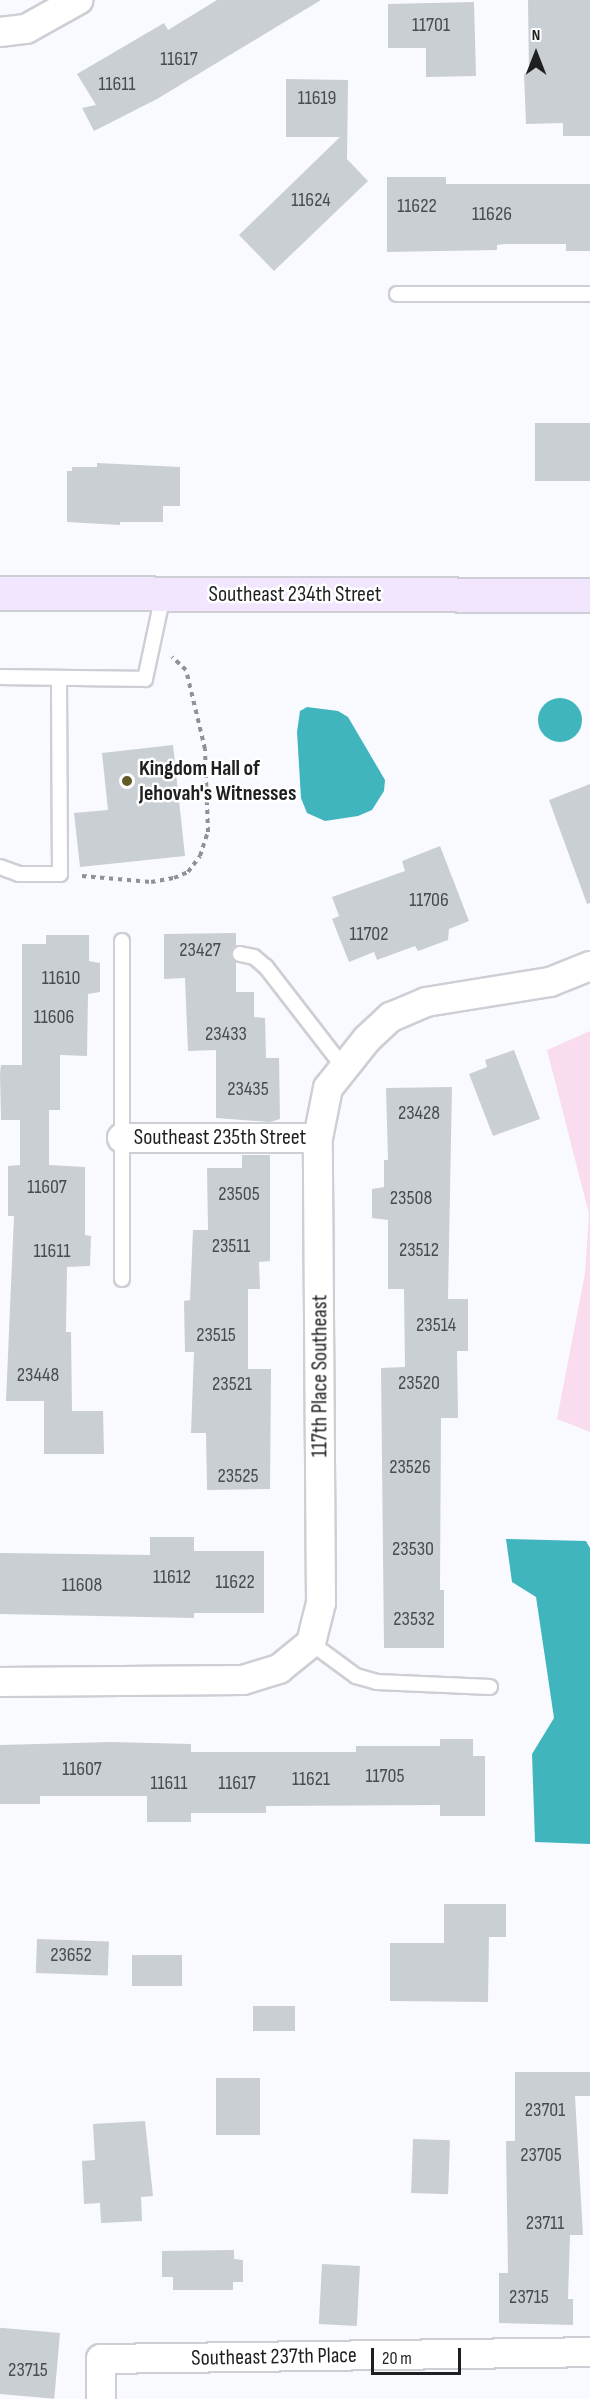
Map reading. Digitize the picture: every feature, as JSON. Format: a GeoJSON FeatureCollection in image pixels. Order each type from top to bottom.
{"type":"FeatureCollection","features":[{"type":"Feature","properties":{"kind":"street"},"geometry":{"type":"LineString","coordinates":[[0,32],[27,29],[78,0]]}},
{"type":"Feature","properties":{"kind":"street","name":"Southeast 234th Street"},"geometry":{"type":"LineString","coordinates":[[0,593],[590,595]]}},
{"type":"Feature","properties":{"kind":"street","name":"117th Place Southeast"},"geometry":{"type":"LineString","coordinates":[[311,1643],[321,1603],[318,1138],[328,1088],[367,1039],[392,1017],[426,1002],[550,982],[590,966]]}},
{"type":"Feature","properties":{"kind":"street","name":"Southeast 235th Street"},"geometry":{"type":"LineString","coordinates":[[122,1138],[318,1138]]}},
{"type":"Feature","properties":{"kind":"street"},"geometry":{"type":"LineString","coordinates":[[0,1682],[243,1680],[279,1669],[311,1643]]}},
{"type":"Feature","properties":{"kind":"street","name":"Southeast 237th Place"},"geometry":{"type":"LineString","coordinates":[[101,2399],[101,2359],[590,2352]]}},
{"type":"Feature","properties":{"kind":"lane"},"geometry":{"type":"LineString","coordinates":[[397,294],[590,294]]}},
{"type":"Feature","properties":{"kind":"lane"},"geometry":{"type":"LineString","coordinates":[[0,677],[145,679],[163,595]]}},
{"type":"Feature","properties":{"kind":"lane"},"geometry":{"type":"LineString","coordinates":[[0,867],[19,874],[60,874],[59,678]]}},
{"type":"Feature","properties":{"kind":"lane"},"geometry":{"type":"LineString","coordinates":[[122,941],[122,1279]]}},
{"type":"Feature","properties":{"kind":"lane"},"geometry":{"type":"LineString","coordinates":[[240,954],[254,957],[266,967],[344,1068]]}},
{"type":"Feature","properties":{"kind":"lane"},"geometry":{"type":"LineString","coordinates":[[311,1643],[356,1676],[377,1682],[490,1687]]}},
{"type":"Feature","properties":{"kind":"path"},"geometry":{"type":"LineString","coordinates":[[60,874],[151,882],[188,872],[200,856],[208,832],[209,800],[196,703],[186,670],[153,641]]}},
{"type":"Feature","properties":{"kind":"shaded area"},"geometry":{"type":"Polygon","coordinates":[[[590,1031],[590,1432],[557,1419],[585,1273],[589,1214],[547,1050],[590,1031]]]}},
{"type":"Feature","properties":{"kind":"water"},"geometry":{"type":"Polygon","coordinates":[[[560,698],[575,705],[582,720],[575,735],[560,742],[545,735],[538,720],[545,705],[560,698]]]}},
{"type":"Feature","properties":{"kind":"water"},"geometry":{"type":"Polygon","coordinates":[[[307,707],[338,711],[348,717],[385,780],[384,791],[372,810],[358,816],[325,821],[307,813],[301,798],[297,732],[300,711],[307,707]]]}},
{"type":"Feature","properties":{"kind":"water"},"geometry":{"type":"Polygon","coordinates":[[[506,1539],[586,1541],[590,1548],[590,1844],[535,1842],[532,1754],[554,1718],[536,1597],[512,1582],[506,1539]]]}},
{"type":"Feature","properties":{"kind":"building"},"geometry":{"type":"Polygon","coordinates":[[[217,0],[321,0],[157,99],[94,131],[82,108],[96,105],[77,74],[164,23],[168,30],[217,0]]]}},
{"type":"Feature","properties":{"kind":"building"},"geometry":{"type":"Polygon","coordinates":[[[528,0],[590,0],[590,136],[563,136],[563,123],[526,124],[524,74],[529,73],[528,0]]]}},
{"type":"Feature","properties":{"kind":"building"},"geometry":{"type":"Polygon","coordinates":[[[474,2],[476,76],[426,77],[426,48],[388,48],[388,4],[474,2]]]}},
{"type":"Feature","properties":{"kind":"building"},"geometry":{"type":"Polygon","coordinates":[[[286,79],[348,80],[347,159],[368,181],[274,271],[239,235],[340,137],[286,137],[286,79]]]}},
{"type":"Feature","properties":{"kind":"building"},"geometry":{"type":"Polygon","coordinates":[[[387,177],[446,177],[446,184],[590,184],[590,251],[566,251],[566,244],[505,244],[497,245],[497,250],[387,252],[387,177]]]}},
{"type":"Feature","properties":{"kind":"building"},"geometry":{"type":"Polygon","coordinates":[[[535,423],[590,423],[590,481],[535,481],[535,423]]]}},
{"type":"Feature","properties":{"kind":"building"},"geometry":{"type":"Polygon","coordinates":[[[97,463],[180,467],[180,506],[163,506],[163,522],[120,522],[120,525],[67,522],[67,471],[72,471],[72,467],[97,467],[97,463]]]}},
{"type":"Feature","properties":{"kind":"building"},"geometry":{"type":"Polygon","coordinates":[[[173,745],[185,856],[80,867],[74,813],[108,810],[102,753],[173,745]]]}},
{"type":"Feature","properties":{"kind":"building"},"geometry":{"type":"Polygon","coordinates":[[[590,784],[590,903],[587,904],[549,800],[590,784]]]}},
{"type":"Feature","properties":{"kind":"building"},"geometry":{"type":"Polygon","coordinates":[[[440,846],[469,921],[449,929],[448,940],[418,951],[415,946],[377,960],[374,952],[349,962],[332,919],[339,916],[332,897],[405,871],[402,861],[440,846]]]}},
{"type":"Feature","properties":{"kind":"building"},"geometry":{"type":"Polygon","coordinates":[[[236,933],[236,946],[231,953],[236,962],[236,992],[254,992],[254,1017],[265,1018],[266,1058],[279,1058],[280,1119],[270,1122],[216,1118],[216,1050],[188,1051],[185,978],[164,979],[164,934],[236,933]]]}},
{"type":"Feature","properties":{"kind":"building"},"geometry":{"type":"Polygon","coordinates":[[[46,935],[89,935],[89,961],[100,963],[100,992],[88,994],[87,1056],[60,1055],[60,1110],[49,1110],[49,1165],[85,1167],[85,1235],[91,1236],[90,1266],[67,1267],[66,1332],[71,1332],[72,1411],[103,1411],[104,1454],[44,1454],[44,1401],[6,1401],[14,1216],[8,1216],[8,1166],[20,1165],[20,1120],[1,1120],[0,1073],[1,1065],[22,1065],[22,944],[46,944],[46,935]]]}},
{"type":"Feature","properties":{"kind":"building"},"geometry":{"type":"Polygon","coordinates":[[[514,1050],[540,1119],[493,1136],[469,1074],[487,1067],[485,1060],[514,1050]]]}},
{"type":"Feature","properties":{"kind":"building"},"geometry":{"type":"Polygon","coordinates":[[[452,1087],[448,1299],[468,1299],[468,1351],[457,1351],[458,1418],[441,1418],[440,1590],[444,1590],[444,1648],[384,1648],[381,1368],[405,1367],[404,1289],[388,1289],[388,1220],[372,1218],[372,1189],[384,1187],[384,1160],[388,1160],[386,1088],[452,1087]]]}},
{"type":"Feature","properties":{"kind":"building"},"geometry":{"type":"Polygon","coordinates":[[[242,1155],[270,1155],[270,1261],[259,1262],[260,1289],[248,1289],[248,1369],[271,1369],[270,1489],[207,1490],[206,1433],[191,1433],[194,1352],[185,1352],[184,1301],[190,1300],[193,1230],[208,1230],[207,1168],[242,1168],[242,1155]]]}},
{"type":"Feature","properties":{"kind":"building"},"geometry":{"type":"Polygon","coordinates":[[[150,1537],[194,1537],[194,1551],[264,1551],[264,1613],[194,1613],[194,1618],[0,1614],[0,1553],[150,1555],[150,1537]]]}},
{"type":"Feature","properties":{"kind":"building"},"geometry":{"type":"Polygon","coordinates":[[[440,1739],[473,1739],[473,1756],[485,1756],[485,1816],[440,1816],[440,1805],[266,1806],[266,1813],[191,1813],[191,1822],[147,1822],[147,1796],[40,1796],[40,1804],[0,1804],[0,1745],[111,1742],[191,1744],[191,1752],[356,1752],[356,1746],[440,1746],[440,1739]]]}},
{"type":"Feature","properties":{"kind":"building"},"geometry":{"type":"Polygon","coordinates":[[[444,1904],[506,1904],[506,1937],[489,1937],[488,2002],[390,2001],[390,1943],[444,1943],[444,1904]]]}},
{"type":"Feature","properties":{"kind":"building"},"geometry":{"type":"Polygon","coordinates":[[[37,1939],[109,1942],[108,1975],[36,1973],[37,1939]]]}},
{"type":"Feature","properties":{"kind":"building"},"geometry":{"type":"Polygon","coordinates":[[[132,1955],[182,1955],[182,1986],[132,1986],[132,1955]]]}},
{"type":"Feature","properties":{"kind":"building"},"geometry":{"type":"Polygon","coordinates":[[[253,2006],[295,2006],[295,2031],[253,2031],[253,2006]]]}},
{"type":"Feature","properties":{"kind":"building"},"geometry":{"type":"Polygon","coordinates":[[[515,2072],[590,2072],[590,2096],[575,2096],[583,2235],[570,2235],[568,2299],[573,2299],[573,2325],[499,2323],[499,2273],[508,2273],[506,2141],[515,2141],[515,2072]]]}},
{"type":"Feature","properties":{"kind":"building"},"geometry":{"type":"Polygon","coordinates":[[[216,2078],[260,2078],[260,2135],[216,2135],[216,2078]]]}},
{"type":"Feature","properties":{"kind":"building"},"geometry":{"type":"Polygon","coordinates":[[[145,2121],[153,2196],[141,2197],[142,2221],[101,2223],[100,2203],[84,2204],[82,2161],[95,2160],[93,2124],[145,2121]]]}},
{"type":"Feature","properties":{"kind":"building"},"geometry":{"type":"Polygon","coordinates":[[[413,2139],[450,2140],[448,2194],[411,2193],[413,2139]]]}},
{"type":"Feature","properties":{"kind":"building"},"geometry":{"type":"Polygon","coordinates":[[[234,2250],[234,2259],[243,2260],[243,2282],[233,2282],[233,2290],[173,2290],[173,2277],[162,2277],[162,2251],[234,2250]]]}},
{"type":"Feature","properties":{"kind":"building"},"geometry":{"type":"Polygon","coordinates":[[[322,2264],[360,2266],[357,2326],[319,2324],[322,2264]]]}},
{"type":"Feature","properties":{"kind":"building"},"geometry":{"type":"Polygon","coordinates":[[[0,2328],[60,2333],[54,2399],[0,2394],[0,2328]]]}},
{"type":"Feature","properties":{"kind":"place","name":"Kingdom Hall of Jehovah's Witnesses"},"geometry":{"type":"Point","coordinates":[127,781]}}]}
